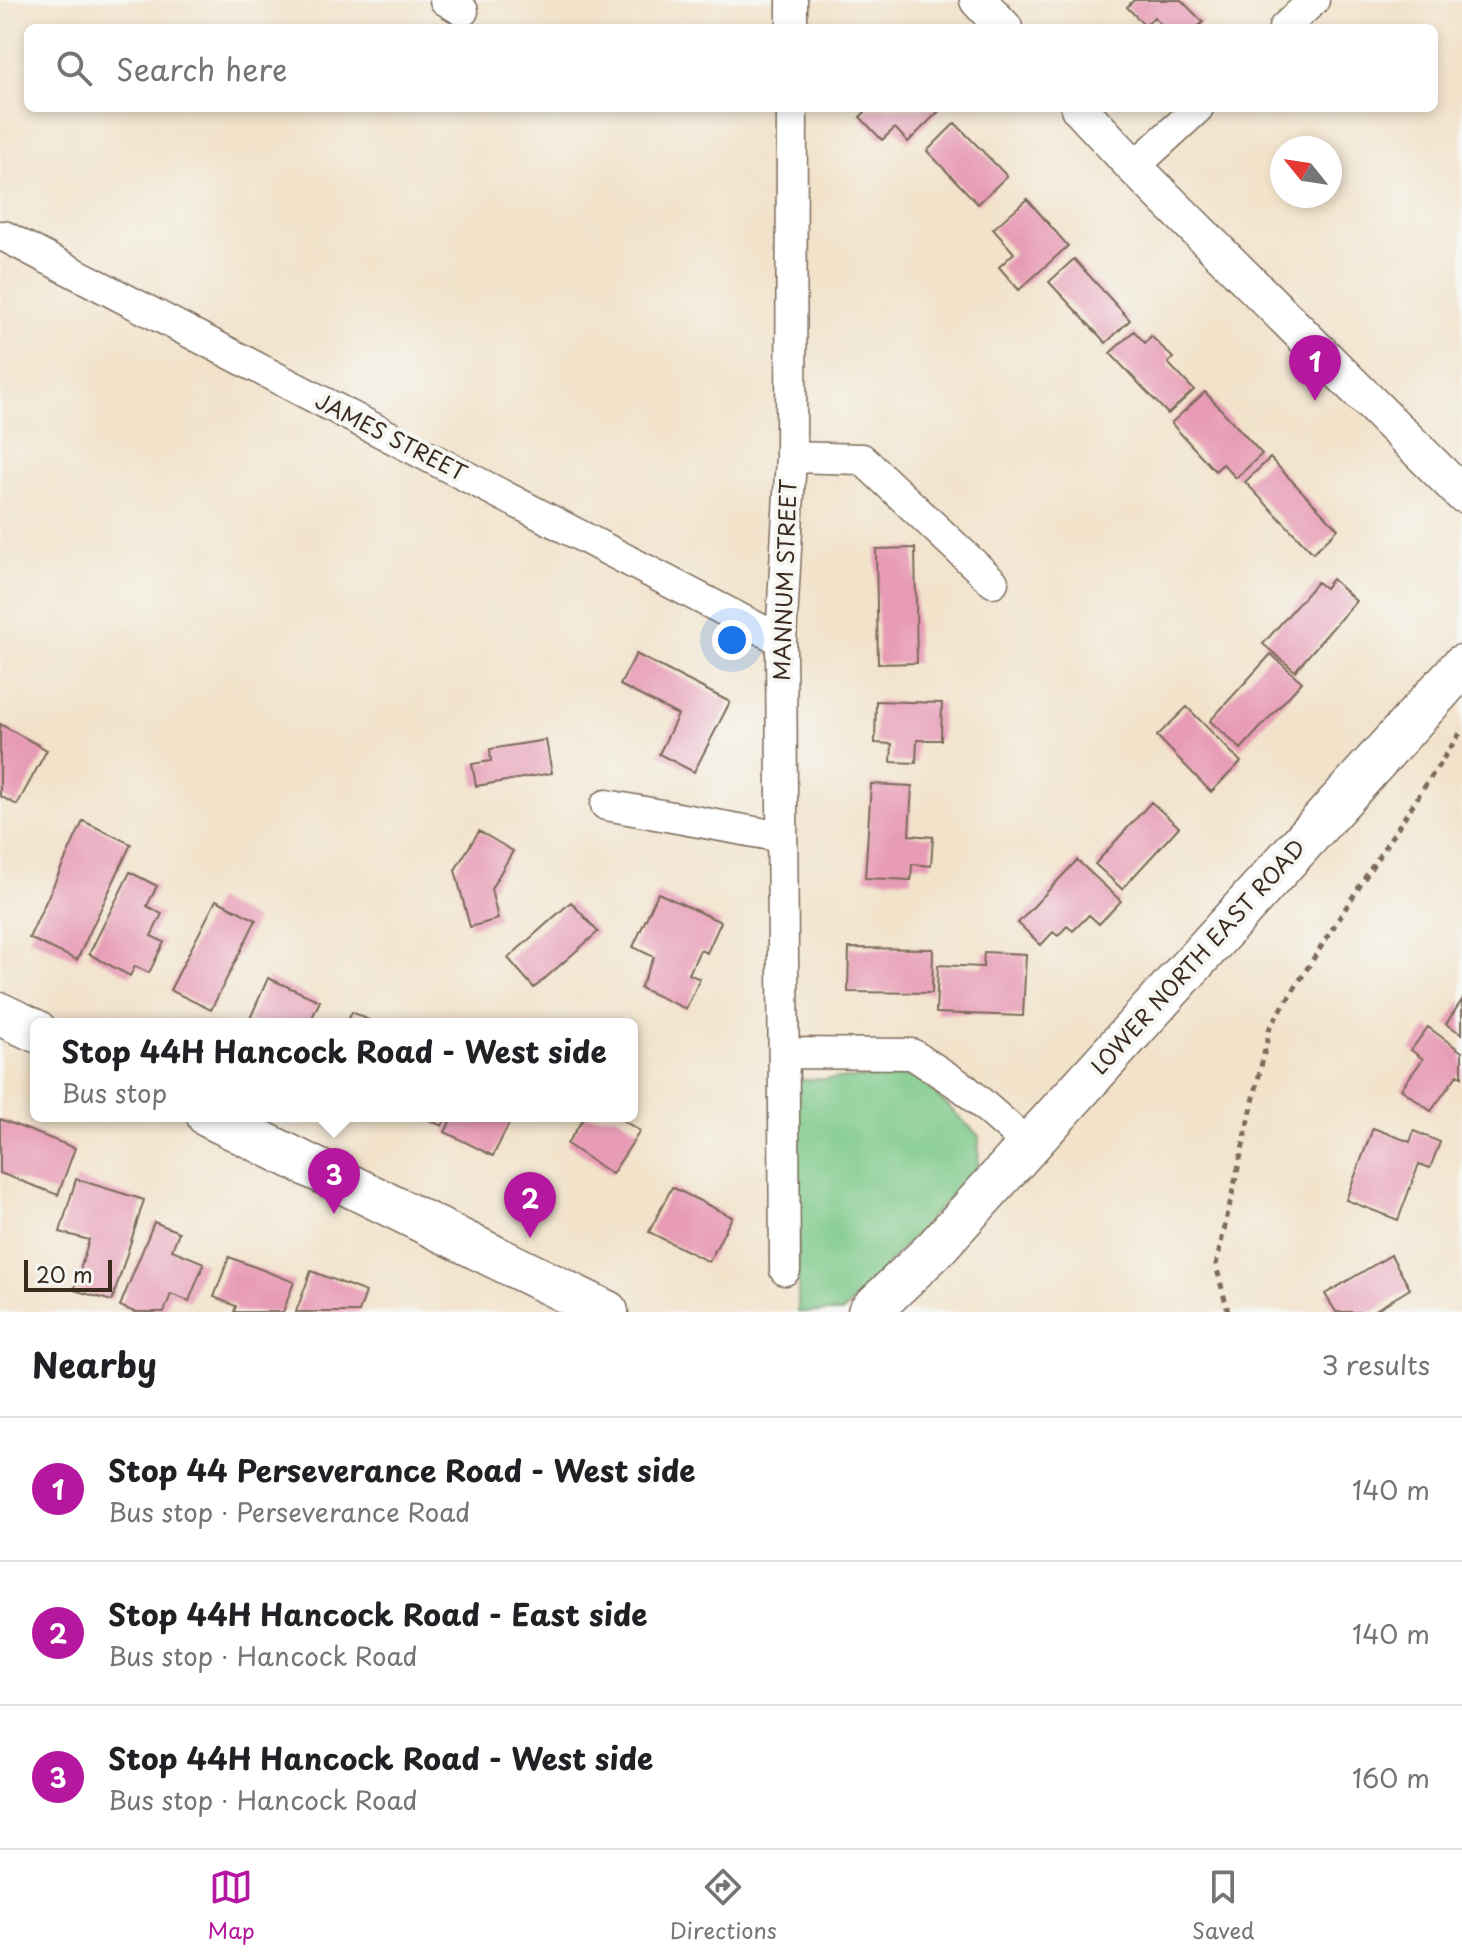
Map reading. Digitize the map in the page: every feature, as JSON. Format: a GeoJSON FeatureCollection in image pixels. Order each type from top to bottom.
{"type":"FeatureCollection","features":[{"type":"Feature","properties":{"kind":"main road","name":"LOWER NORTH EAST ROAD"},"geometry":{"type":"LineString","coordinates":[[869,1312],[935,1249],[1462,666]]}},
{"type":"Feature","properties":{"kind":"main road"},"geometry":{"type":"LineString","coordinates":[[0,1014],[30,1028]]}},
{"type":"Feature","properties":{"kind":"main road"},"geometry":{"type":"LineString","coordinates":[[220,1122],[607,1312]]}},
{"type":"Feature","properties":{"kind":"main road","name":"LOWER NORTH EAST ROAD"},"geometry":{"type":"LineString","coordinates":[[893,1312],[935,1249]]}},
{"type":"Feature","properties":{"kind":"street"},"geometry":{"type":"LineString","coordinates":[[792,0],[792,24]]}},
{"type":"Feature","properties":{"kind":"street"},"geometry":{"type":"LineString","coordinates":[[978,0],[1000,24]]}},
{"type":"Feature","properties":{"kind":"street"},"geometry":{"type":"LineString","coordinates":[[1288,24],[1314,0]]}},
{"type":"Feature","properties":{"kind":"street","name":"MANNUM STREET"},"geometry":{"type":"LineString","coordinates":[[785,1270],[781,640],[791,457],[792,112]]}},
{"type":"Feature","properties":{"kind":"street"},"geometry":{"type":"LineString","coordinates":[[1083,112],[1462,494]]}},
{"type":"Feature","properties":{"kind":"street"},"geometry":{"type":"LineString","coordinates":[[1134,167],[1194,112]]}},
{"type":"Feature","properties":{"kind":"street","name":"JAMES STREET"},"geometry":{"type":"LineString","coordinates":[[0,236],[781,640]]}},
{"type":"Feature","properties":{"kind":"street"},"geometry":{"type":"LineString","coordinates":[[791,457],[862,459],[993,582]]}},
{"type":"Feature","properties":{"kind":"street"},"geometry":{"type":"LineString","coordinates":[[606,805],[782,837]]}},
{"type":"Feature","properties":{"kind":"street"},"geometry":{"type":"LineString","coordinates":[[785,1053],[912,1054],[964,1088],[1029,1145]]}},
{"type":"Feature","properties":{"kind":"path"},"geometry":{"type":"LineString","coordinates":[[1228,1312],[1216,1265],[1270,1027],[1462,730]]}},
{"type":"Feature","properties":{"kind":"green space"},"geometry":{"type":"Polygon","coordinates":[[[916,1076],[979,1136],[978,1166],[843,1312],[798,1312],[798,1080],[916,1076]]]}},
{"type":"Feature","properties":{"kind":"building"},"geometry":{"type":"Polygon","coordinates":[[[1134,0],[1181,0],[1203,22],[1160,24],[1154,17],[1143,24],[1127,7],[1134,0]]]}},
{"type":"Feature","properties":{"kind":"building"},"geometry":{"type":"Polygon","coordinates":[[[865,112],[938,112],[908,142],[895,128],[882,140],[860,117],[865,112]]]}},
{"type":"Feature","properties":{"kind":"building"},"geometry":{"type":"Polygon","coordinates":[[[955,123],[1007,176],[978,204],[927,151],[955,123]]]}},
{"type":"Feature","properties":{"kind":"building"},"geometry":{"type":"Polygon","coordinates":[[[1027,199],[1068,246],[1019,290],[999,267],[1014,253],[993,229],[1027,199]]]}},
{"type":"Feature","properties":{"kind":"building"},"geometry":{"type":"Polygon","coordinates":[[[1074,259],[1130,320],[1106,343],[1049,282],[1074,259]]]}},
{"type":"Feature","properties":{"kind":"building"},"geometry":{"type":"Polygon","coordinates":[[[1134,331],[1145,343],[1151,336],[1173,358],[1168,363],[1194,390],[1168,414],[1110,353],[1134,331]]]}},
{"type":"Feature","properties":{"kind":"building"},"geometry":{"type":"Polygon","coordinates":[[[1205,392],[1262,454],[1236,478],[1223,464],[1215,471],[1171,423],[1205,392]]]}},
{"type":"Feature","properties":{"kind":"building"},"geometry":{"type":"Polygon","coordinates":[[[1270,458],[1338,529],[1313,553],[1245,482],[1270,458]]]}},
{"type":"Feature","properties":{"kind":"building"},"geometry":{"type":"Polygon","coordinates":[[[915,548],[917,663],[878,664],[876,549],[915,548]]]}},
{"type":"Feature","properties":{"kind":"building"},"geometry":{"type":"Polygon","coordinates":[[[1332,579],[1356,601],[1295,671],[1263,644],[1317,582],[1325,588],[1332,579]]]}},
{"type":"Feature","properties":{"kind":"building"},"geometry":{"type":"Polygon","coordinates":[[[636,654],[730,702],[694,772],[659,754],[678,715],[620,685],[636,654]]]}},
{"type":"Feature","properties":{"kind":"building"},"geometry":{"type":"Polygon","coordinates":[[[1271,654],[1302,682],[1241,749],[1210,721],[1271,654]]]}},
{"type":"Feature","properties":{"kind":"building"},"geometry":{"type":"Polygon","coordinates":[[[876,701],[942,703],[941,740],[917,740],[916,763],[891,762],[892,744],[875,743],[876,701]]]}},
{"type":"Feature","properties":{"kind":"building"},"geometry":{"type":"Polygon","coordinates":[[[1187,707],[1241,762],[1211,792],[1157,736],[1187,707]]]}},
{"type":"Feature","properties":{"kind":"building"},"geometry":{"type":"Polygon","coordinates":[[[0,724],[47,750],[17,805],[0,796],[0,724]]]}},
{"type":"Feature","properties":{"kind":"building"},"geometry":{"type":"Polygon","coordinates":[[[546,740],[552,773],[476,786],[472,764],[491,761],[490,749],[546,740]]]}},
{"type":"Feature","properties":{"kind":"building"},"geometry":{"type":"Polygon","coordinates":[[[871,784],[912,786],[909,835],[933,837],[931,866],[912,864],[911,880],[865,878],[871,784]]]}},
{"type":"Feature","properties":{"kind":"building"},"geometry":{"type":"Polygon","coordinates":[[[1151,802],[1179,827],[1122,889],[1095,864],[1151,802]]]}},
{"type":"Feature","properties":{"kind":"building"},"geometry":{"type":"Polygon","coordinates":[[[83,821],[131,844],[77,960],[29,938],[83,821]]]}},
{"type":"Feature","properties":{"kind":"building"},"geometry":{"type":"Polygon","coordinates":[[[479,831],[513,851],[491,889],[498,919],[470,927],[455,870],[479,831]]]}},
{"type":"Feature","properties":{"kind":"building"},"geometry":{"type":"Polygon","coordinates":[[[1077,860],[1121,901],[1099,924],[1089,915],[1073,931],[1067,926],[1058,936],[1053,932],[1041,945],[1018,923],[1077,860]]]}},
{"type":"Feature","properties":{"kind":"building"},"geometry":{"type":"Polygon","coordinates":[[[130,872],[157,886],[147,906],[162,914],[151,936],[164,942],[149,973],[135,966],[130,976],[89,954],[130,872]]]}},
{"type":"Feature","properties":{"kind":"building"},"geometry":{"type":"Polygon","coordinates":[[[658,893],[721,922],[707,953],[700,950],[689,974],[700,979],[686,1009],[640,988],[654,957],[633,947],[658,893]]]}},
{"type":"Feature","properties":{"kind":"building"},"geometry":{"type":"Polygon","coordinates":[[[216,900],[256,920],[211,1010],[170,990],[216,900]]]}},
{"type":"Feature","properties":{"kind":"building"},"geometry":{"type":"Polygon","coordinates":[[[571,902],[598,932],[534,988],[508,958],[571,902]]]}},
{"type":"Feature","properties":{"kind":"building"},"geometry":{"type":"Polygon","coordinates":[[[849,948],[933,949],[932,993],[848,992],[849,948]]]}},
{"type":"Feature","properties":{"kind":"building"},"geometry":{"type":"Polygon","coordinates":[[[984,952],[1026,954],[1023,1016],[936,1013],[938,965],[983,967],[984,952]]]}},
{"type":"Feature","properties":{"kind":"building"},"geometry":{"type":"Polygon","coordinates":[[[268,978],[320,1001],[312,1018],[250,1018],[268,978]]]}},
{"type":"Feature","properties":{"kind":"building"},"geometry":{"type":"Polygon","coordinates":[[[1462,1000],[1462,1034],[1446,1024],[1462,1000]]]}},
{"type":"Feature","properties":{"kind":"building"},"geometry":{"type":"Polygon","coordinates":[[[352,1012],[364,1018],[349,1018],[352,1012]]]}},
{"type":"Feature","properties":{"kind":"building"},"geometry":{"type":"Polygon","coordinates":[[[1428,1027],[1462,1052],[1462,1077],[1458,1074],[1431,1111],[1401,1089],[1423,1059],[1411,1050],[1428,1027]]]}},
{"type":"Feature","properties":{"kind":"building"},"geometry":{"type":"Polygon","coordinates":[[[0,1119],[75,1148],[58,1195],[0,1173],[0,1119]]]}},
{"type":"Feature","properties":{"kind":"building"},"geometry":{"type":"Polygon","coordinates":[[[450,1122],[510,1122],[493,1156],[445,1132],[450,1122]]]}},
{"type":"Feature","properties":{"kind":"building"},"geometry":{"type":"Polygon","coordinates":[[[581,1122],[626,1122],[640,1131],[612,1174],[567,1144],[581,1122]]]}},
{"type":"Feature","properties":{"kind":"building"},"geometry":{"type":"Polygon","coordinates":[[[1373,1128],[1410,1142],[1414,1131],[1440,1142],[1430,1168],[1419,1164],[1398,1220],[1346,1200],[1373,1128]]]}},
{"type":"Feature","properties":{"kind":"building"},"geometry":{"type":"Polygon","coordinates":[[[76,1179],[144,1200],[112,1301],[74,1290],[89,1240],[60,1232],[76,1179]]]}},
{"type":"Feature","properties":{"kind":"building"},"geometry":{"type":"Polygon","coordinates":[[[672,1187],[732,1217],[709,1262],[649,1232],[672,1187]]]}},
{"type":"Feature","properties":{"kind":"building"},"geometry":{"type":"Polygon","coordinates":[[[154,1222],[179,1232],[172,1250],[204,1263],[189,1301],[171,1294],[164,1312],[134,1312],[120,1306],[154,1222]]]}},
{"type":"Feature","properties":{"kind":"building"},"geometry":{"type":"Polygon","coordinates":[[[1391,1255],[1410,1289],[1372,1312],[1336,1312],[1325,1294],[1391,1255]]]}},
{"type":"Feature","properties":{"kind":"building"},"geometry":{"type":"Polygon","coordinates":[[[229,1257],[294,1282],[283,1312],[234,1312],[236,1306],[214,1297],[229,1257]]]}},
{"type":"Feature","properties":{"kind":"building"},"geometry":{"type":"Polygon","coordinates":[[[311,1271],[366,1292],[359,1312],[296,1312],[311,1271]]]}},
{"type":"Feature","properties":{"kind":"place","name":"Stop 44 Perseverance Road - West side"},"geometry":{"type":"Point","coordinates":[1315,401]}},
{"type":"Feature","properties":{"kind":"place","name":"Stop 44H Hancock Road - West side"},"geometry":{"type":"Point","coordinates":[334,1214]}},
{"type":"Feature","properties":{"kind":"place","name":"Stop 44H Hancock Road - East side"},"geometry":{"type":"Point","coordinates":[530,1238]}}]}
